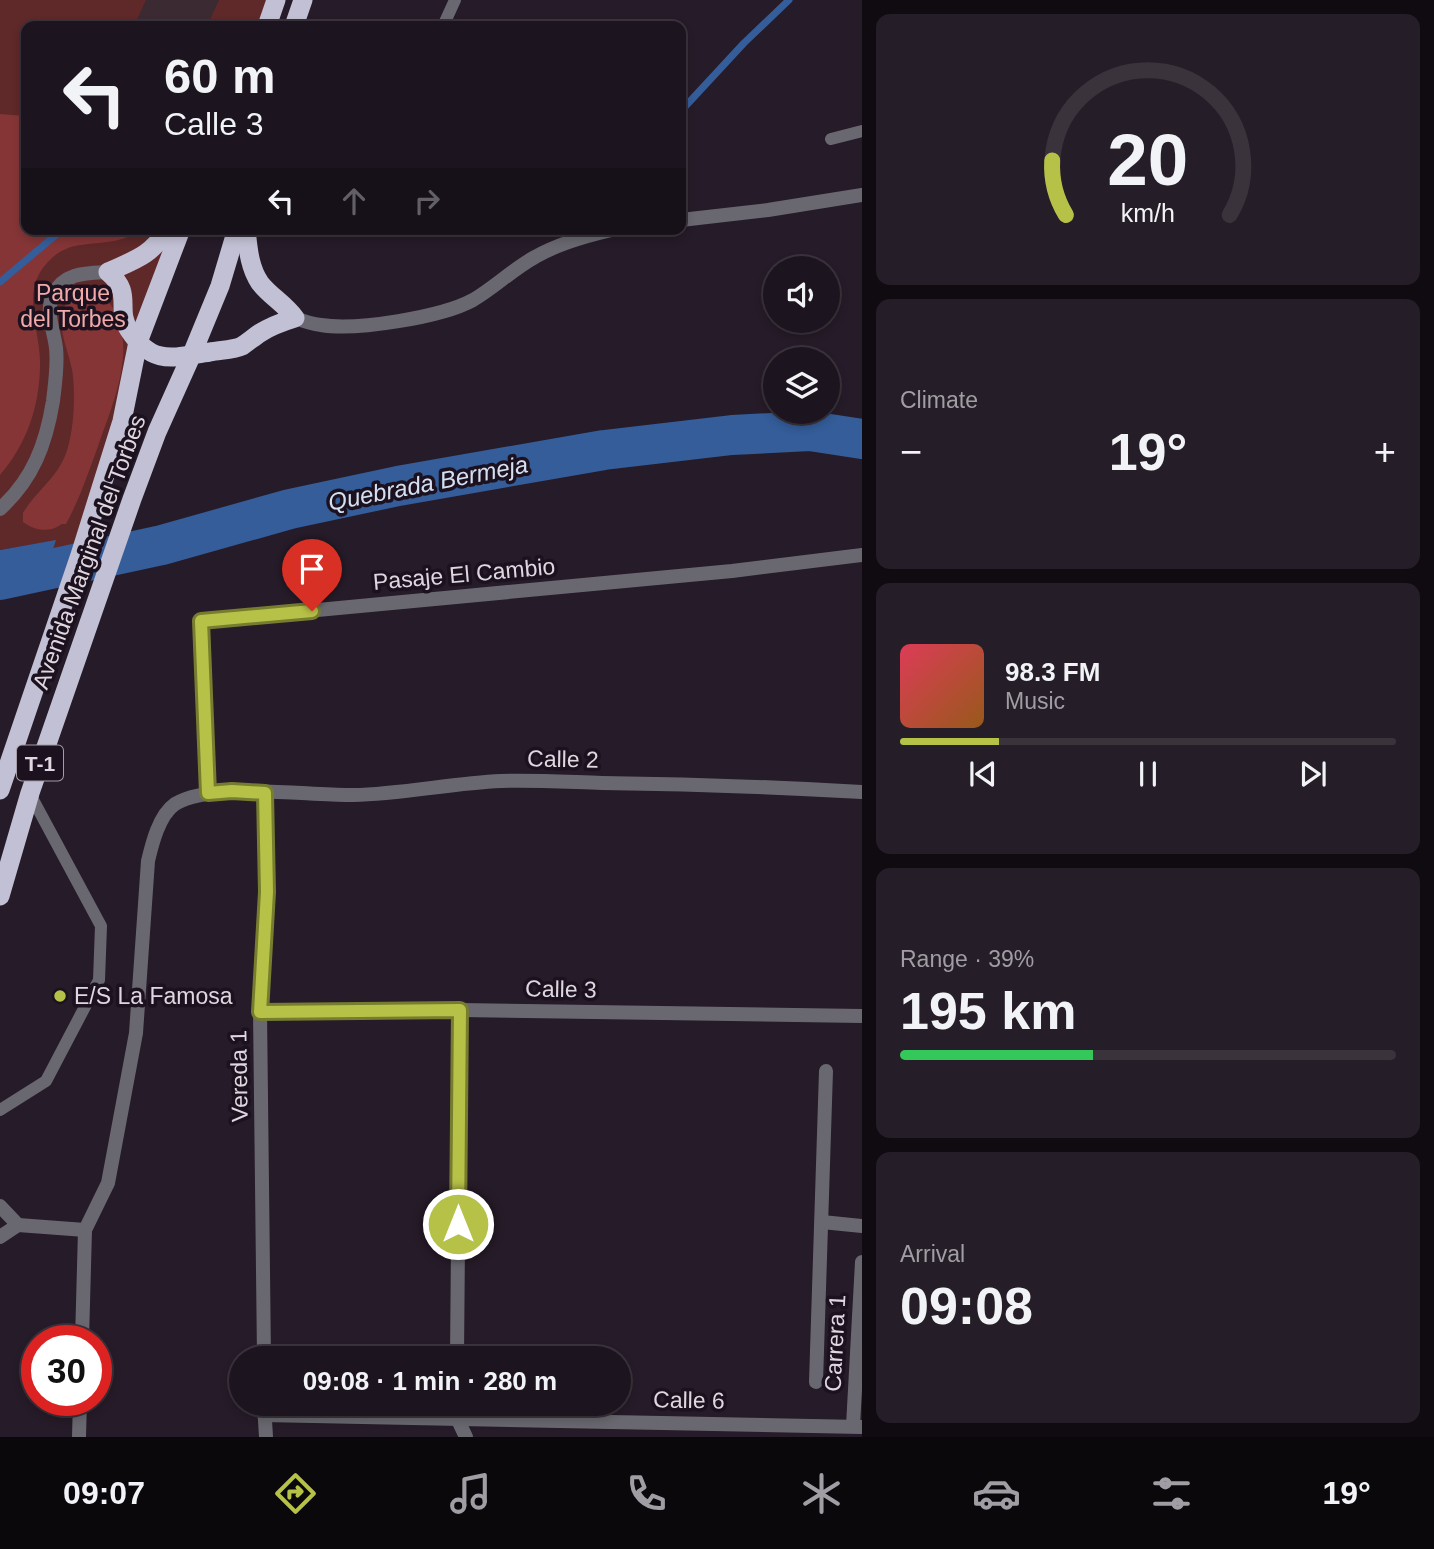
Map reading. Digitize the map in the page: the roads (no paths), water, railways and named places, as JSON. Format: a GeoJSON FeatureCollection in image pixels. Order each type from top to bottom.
{"type":"FeatureCollection","features":[{"type":"Feature","properties":{"kind":"highway"},"geometry":{"type":"LineString","coordinates":[[269,21],[276,0]]}},
{"type":"Feature","properties":{"kind":"highway"},"geometry":{"type":"LineString","coordinates":[[296,21],[303,0]]}},
{"type":"Feature","properties":{"kind":"highway"},"geometry":{"type":"LineString","coordinates":[[164,235],[154,248],[108,272],[119,281],[122,288],[125,324],[138,342],[169,359],[240,347],[277,323],[295,318],[287,306],[259,282],[249,257],[247,235]]}},
{"type":"Feature","properties":{"kind":"highway","name":"Avenida Marginal del Torbes"},"geometry":{"type":"LineString","coordinates":[[0,790],[122,421],[138,342],[179,235]]}},
{"type":"Feature","properties":{"kind":"highway","name":"Avenida Marginal del Torbes"},"geometry":{"type":"LineString","coordinates":[[0,896],[30,793],[132,499],[157,432],[219,286],[235,235]]}},
{"type":"Feature","properties":{"kind":"street"},"geometry":{"type":"LineString","coordinates":[[686,219],[862,195]]}},
{"type":"Feature","properties":{"kind":"street"},"geometry":{"type":"LineString","coordinates":[[295,318],[323,326],[353,326],[391,323],[432,314],[471,301],[534,257],[596,235]]}},
{"type":"Feature","properties":{"kind":"street"},"geometry":{"type":"LineString","coordinates":[[0,509],[30,474],[46,437],[57,368],[49,313],[54,294],[63,282],[75,275],[108,272]]}},
{"type":"Feature","properties":{"kind":"street","name":"Pasaje El Cambio"},"geometry":{"type":"LineString","coordinates":[[208,793],[201,621],[719,573],[862,555]]}},
{"type":"Feature","properties":{"kind":"street","name":"Calle 2"},"geometry":{"type":"LineString","coordinates":[[85,1230],[108,1183],[136,1033],[147,872],[153,841],[173,805],[208,793],[232,791],[354,795],[500,781],[717,784],[862,792]]}},
{"type":"Feature","properties":{"kind":"street","name":"Vereda 1"},"geometry":{"type":"LineString","coordinates":[[264,1346],[260,1012],[267,892],[265,793]]}},
{"type":"Feature","properties":{"kind":"street"},"geometry":{"type":"LineString","coordinates":[[457,1346],[460,1010]]}},
{"type":"Feature","properties":{"kind":"street","name":"Calle 3"},"geometry":{"type":"LineString","coordinates":[[260,1012],[460,1010],[862,1016]]}},
{"type":"Feature","properties":{"kind":"street"},"geometry":{"type":"LineString","coordinates":[[816,1382],[826,1071]]}},
{"type":"Feature","properties":{"kind":"street"},"geometry":{"type":"LineString","coordinates":[[0,1206],[18,1226]]}},
{"type":"Feature","properties":{"kind":"street"},"geometry":{"type":"LineString","coordinates":[[822,1222],[862,1226]]}},
{"type":"Feature","properties":{"kind":"street"},"geometry":{"type":"LineString","coordinates":[[0,1237],[18,1226],[85,1230],[82,1325]]}},
{"type":"Feature","properties":{"kind":"street","name":"Carrera 1"},"geometry":{"type":"LineString","coordinates":[[857,1426],[862,1262]]}},
{"type":"Feature","properties":{"kind":"street"},"geometry":{"type":"LineString","coordinates":[[79,1437],[80,1416]]}},
{"type":"Feature","properties":{"kind":"street"},"geometry":{"type":"LineString","coordinates":[[264,1416],[266,1437]]}},
{"type":"Feature","properties":{"kind":"street"},"geometry":{"type":"LineString","coordinates":[[459,1416],[466,1437]]}},
{"type":"Feature","properties":{"kind":"street","name":"Calle 6"},"geometry":{"type":"LineString","coordinates":[[590,1416],[857,1426]]}},
{"type":"Feature","properties":{"kind":"lane"},"geometry":{"type":"LineString","coordinates":[[445,21],[455,0]]}},
{"type":"Feature","properties":{"kind":"lane"},"geometry":{"type":"LineString","coordinates":[[831,139],[862,131]]}},
{"type":"Feature","properties":{"kind":"lane"},"geometry":{"type":"LineString","coordinates":[[0,1110],[46,1081],[99,980],[101,926],[30,793]]}},
{"type":"Feature","properties":{"kind":"water"},"geometry":{"type":"Polygon","coordinates":[[[56,540],[41,586],[0,593],[0,550],[56,540]]]}},
{"type":"Feature","properties":{"kind":"waterway"},"geometry":{"type":"LineString","coordinates":[[686,106],[744,43],[789,0]]}},
{"type":"Feature","properties":{"kind":"waterway"},"geometry":{"type":"LineString","coordinates":[[0,282],[56,235]]}},
{"type":"Feature","properties":{"kind":"waterway","name":"Quebrada Bermeja"},"geometry":{"type":"LineString","coordinates":[[0,580],[162,545],[290,509],[398,486],[604,450],[732,435],[810,431],[862,439]]}},
{"type":"Feature","properties":{"kind":"place","name":"E/S La Famosa"},"geometry":{"type":"Point","coordinates":[60,996]}},
{"type":"Feature","properties":{"kind":"park label","name":"Parque del Torbes"},"geometry":{"type":"Point","coordinates":[73,306]}}]}
